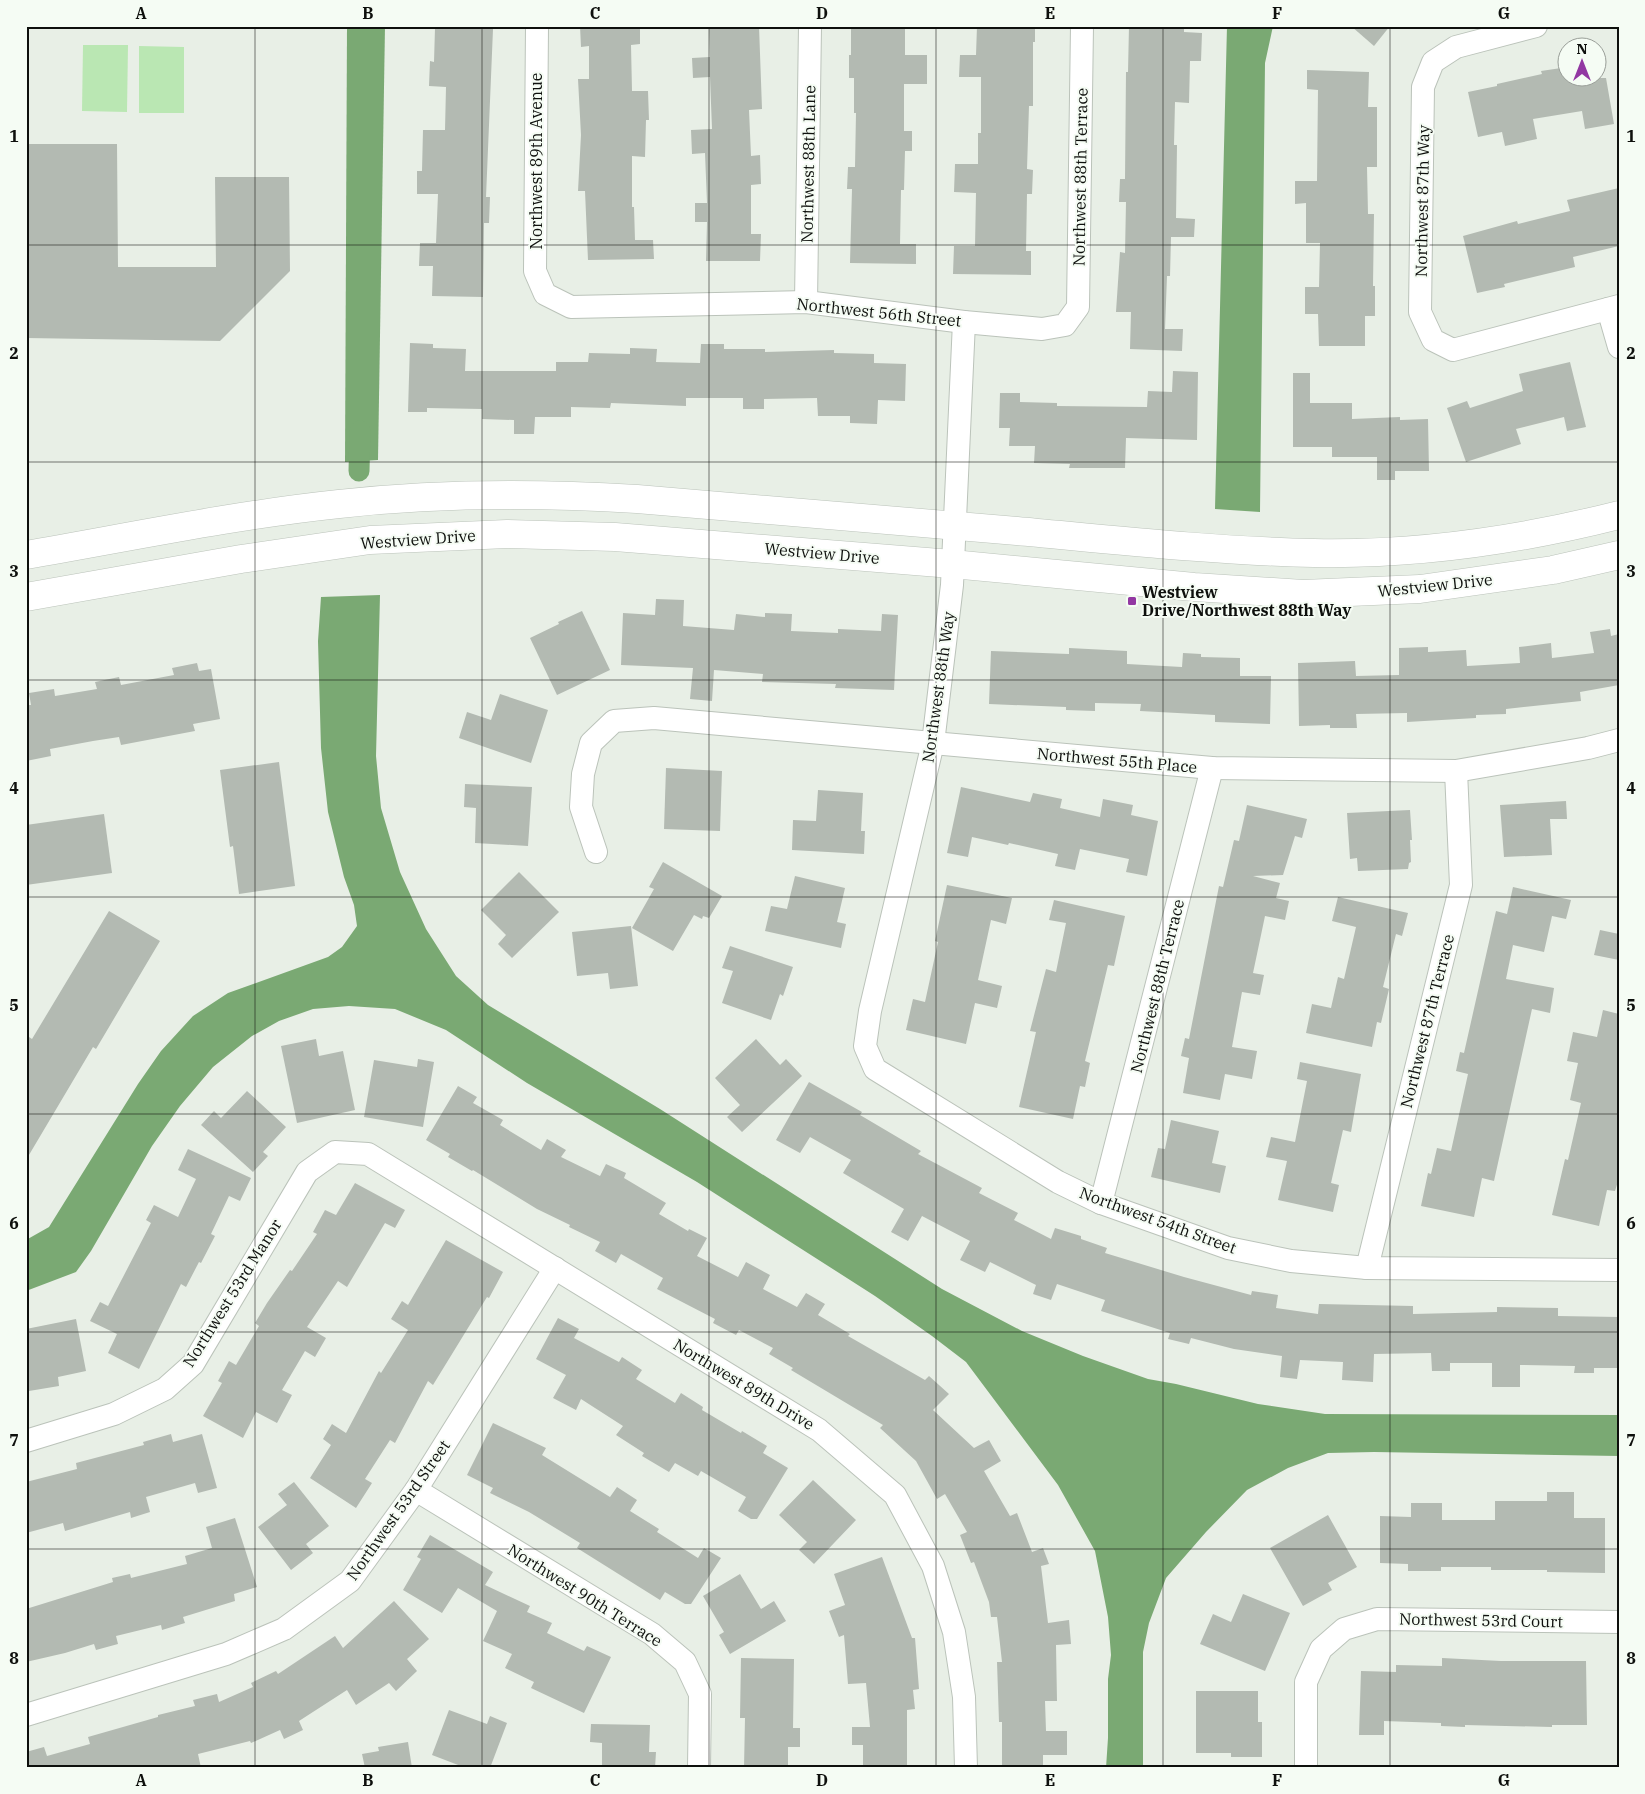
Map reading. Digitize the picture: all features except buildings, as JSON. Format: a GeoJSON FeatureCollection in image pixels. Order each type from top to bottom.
{"type":"FeatureCollection","features":[{"type":"Feature","properties":{"kind":"street","name":"Northwest 89th Avenue"},"geometry":{"type":"LineString","coordinates":[[537,26],[535,271],[545,294]]}},
{"type":"Feature","properties":{"kind":"street","name":"Northwest 88th Lane"},"geometry":{"type":"LineString","coordinates":[[806,302],[810,26]]}},
{"type":"Feature","properties":{"kind":"street","name":"Northwest 88th Terrace"},"geometry":{"type":"LineString","coordinates":[[1065,324],[1078,307],[1082,26]]}},
{"type":"Feature","properties":{"kind":"street","name":"Northwest 87th Way"},"geometry":{"type":"LineString","coordinates":[[1536,26],[1456,47],[1433,62],[1423,88],[1420,312],[1433,340],[1453,350],[1613,308]]}},
{"type":"Feature","properties":{"kind":"street","name":"Northwest 56th Street"},"geometry":{"type":"LineString","coordinates":[[545,294],[571,307],[806,302],[964,322],[1042,329],[1065,324]]}},
{"type":"Feature","properties":{"kind":"street"},"geometry":{"type":"LineString","coordinates":[[1613,308],[1619,347]]}},
{"type":"Feature","properties":{"kind":"street","name":"Northwest 88th Way"},"geometry":{"type":"LineString","coordinates":[[865,1046],[870,1011],[933,743],[952,584],[964,322]]}},
{"type":"Feature","properties":{"kind":"street"},"geometry":{"type":"LineString","coordinates":[[26,555],[320,506],[402,499],[515,494],[580,496],[1124,541],[1315,553],[1397,551],[1456,545],[1550,530],[1619,515]]}},
{"type":"Feature","properties":{"kind":"street","name":"Westview Drive"},"geometry":{"type":"LineString","coordinates":[[26,597],[241,559],[361,541],[447,536],[526,534],[615,537],[1303,594],[1420,590],[1553,570],[1619,555]]}},
{"type":"Feature","properties":{"kind":"street","name":"Northwest 55th Place"},"geometry":{"type":"LineString","coordinates":[[596,852],[581,806],[583,774],[591,743],[614,721],[654,718],[1212,768],[1456,771],[1588,748],[1619,740]]}},
{"type":"Feature","properties":{"kind":"street","name":"Northwest 88th Terrace"},"geometry":{"type":"LineString","coordinates":[[1101,1203],[1212,768]]}},
{"type":"Feature","properties":{"kind":"street","name":"Northwest 87th Terrace"},"geometry":{"type":"LineString","coordinates":[[1367,1268],[1461,884],[1456,771]]}},
{"type":"Feature","properties":{"kind":"street","name":"Northwest 54th Street"},"geometry":{"type":"LineString","coordinates":[[865,1046],[875,1069],[1058,1182],[1101,1203],[1228,1248],[1291,1261],[1367,1268],[1619,1270]]}},
{"type":"Feature","properties":{"kind":"street","name":"Northwest 89th Drive"},"geometry":{"type":"LineString","coordinates":[[335,1152],[368,1154],[555,1268],[819,1430],[895,1495],[933,1566],[954,1632],[964,1697],[966,1768]]}},
{"type":"Feature","properties":{"kind":"street","name":"Northwest 53rd Manor"},"geometry":{"type":"LineString","coordinates":[[26,1442],[114,1414],[165,1389],[193,1364],[307,1172],[335,1152]]}},
{"type":"Feature","properties":{"kind":"street","name":"Northwest 53rd Street"},"geometry":{"type":"LineString","coordinates":[[26,1715],[226,1654],[284,1629],[350,1581],[416,1490],[555,1268]]}},
{"type":"Feature","properties":{"kind":"street","name":"Northwest 90th Terrace"},"geometry":{"type":"LineString","coordinates":[[416,1490],[652,1634],[685,1662],[700,1694],[699,1768]]}},
{"type":"Feature","properties":{"kind":"street","name":"Northwest 53rd Court"},"geometry":{"type":"LineString","coordinates":[[1306,1768],[1306,1682],[1321,1649],[1344,1629],[1377,1619],[1619,1622]]}},
{"type":"Feature","properties":{"kind":"shaded area"},"geometry":{"type":"Polygon","coordinates":[[[347,26],[385,26],[378,460],[345,462],[347,26]]]}},
{"type":"Feature","properties":{"kind":"shaded area"},"geometry":{"type":"Polygon","coordinates":[[[1227,26],[1273,26],[1265,63],[1260,512],[1215,509],[1227,26]]]}},
{"type":"Feature","properties":{"kind":"shaded area"},"geometry":{"type":"Polygon","coordinates":[[[83,45],[128,45],[127,112],[82,111],[83,45]]]}},
{"type":"Feature","properties":{"kind":"shaded area"},"geometry":{"type":"Polygon","coordinates":[[[139,46],[184,47],[184,113],[139,113],[139,46]]]}},
{"type":"Feature","properties":{"kind":"shaded area"},"geometry":{"type":"Polygon","coordinates":[[[380,595],[376,756],[381,808],[400,872],[426,929],[456,976],[488,1005],[660,1109],[942,1289],[1022,1331],[1083,1356],[1148,1379],[1258,1404],[1325,1414],[1619,1415],[1619,1456],[1328,1453],[1288,1468],[1247,1490],[1206,1532],[1166,1578],[1149,1623],[1143,1652],[1143,1768],[1106,1768],[1108,1679],[1111,1655],[1108,1617],[1095,1551],[1058,1485],[966,1362],[875,1296],[697,1182],[527,1083],[446,1030],[395,1009],[349,1006],[313,1009],[279,1021],[252,1036],[213,1067],[180,1106],[152,1146],[91,1251],[76,1272],[26,1291],[26,1240],[49,1227],[138,1084],[161,1051],[193,1016],[228,993],[328,957],[342,947],[357,926],[354,905],[344,877],[328,812],[321,748],[318,641],[321,597],[380,595]]]}},
{"type":"Feature","properties":{"kind":"waterway"},"geometry":{"type":"LineString","coordinates":[[359,471],[360,431]]}},
{"type":"Feature","properties":{"kind":"place","name":"Westview Drive/Northwest 88th Way"},"geometry":{"type":"Point","coordinates":[1132,601]}}]}
